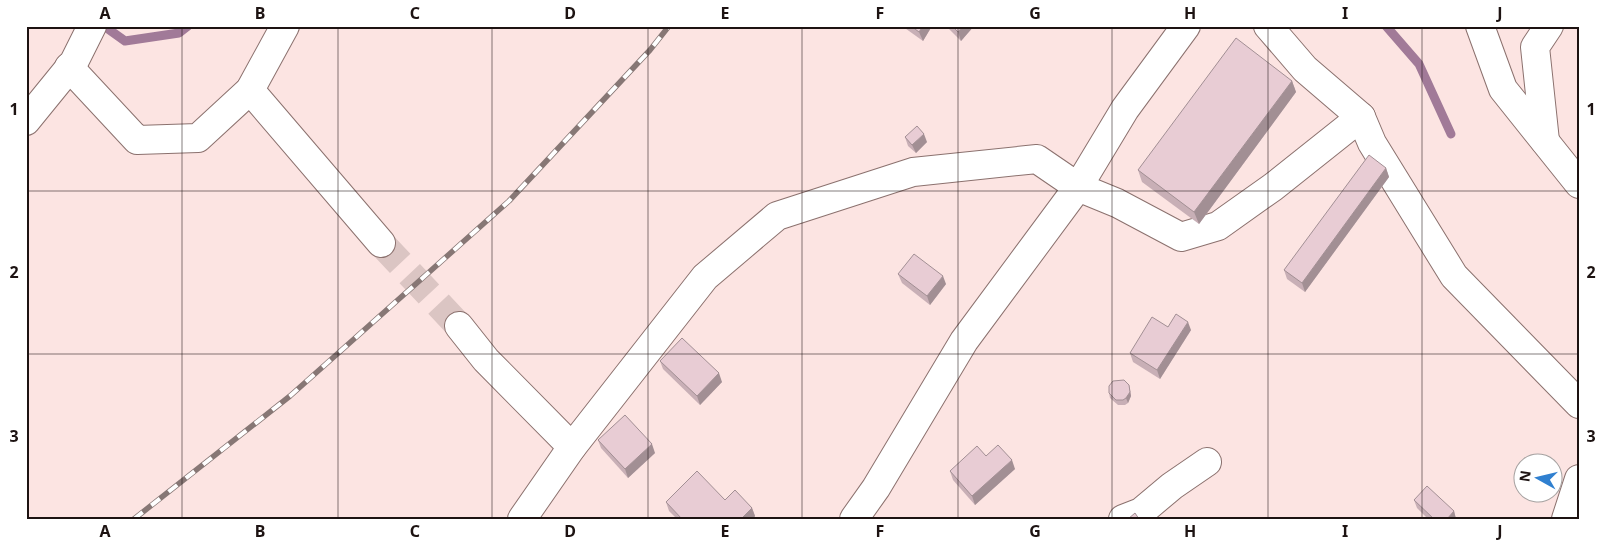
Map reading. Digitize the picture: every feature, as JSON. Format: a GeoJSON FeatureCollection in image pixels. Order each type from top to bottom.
{"type":"FeatureCollection","features":[{"type":"Feature","properties":{"kind":"street"},"geometry":{"type":"LineString","coordinates":[[69,67],[137,140],[198,138],[250,90],[285,26]]}},
{"type":"Feature","properties":{"kind":"street"},"geometry":{"type":"LineString","coordinates":[[854,519],[876,488],[964,341],[1078,187],[1125,109],[1186,26]]}},
{"type":"Feature","properties":{"kind":"street"},"geometry":{"type":"LineString","coordinates":[[1268,26],[1305,69],[1361,117],[1372,143],[1454,276],[1579,404]]}},
{"type":"Feature","properties":{"kind":"street"},"geometry":{"type":"LineString","coordinates":[[1480,26],[1503,89],[1579,184]]}},
{"type":"Feature","properties":{"kind":"street"},"geometry":{"type":"LineString","coordinates":[[1545,141],[1535,47],[1549,26]]}},
{"type":"Feature","properties":{"kind":"street"},"geometry":{"type":"LineString","coordinates":[[26,121],[74,62],[90,30]]}},
{"type":"Feature","properties":{"kind":"street"},"geometry":{"type":"LineString","coordinates":[[250,90],[380,244]]}},
{"type":"Feature","properties":{"kind":"street"},"geometry":{"type":"LineString","coordinates":[[522,519],[572,447],[705,277],[777,216],[913,172],[1037,159],[1078,187],[1117,203],[1180,236],[1218,226],[1273,187],[1361,117]]}},
{"type":"Feature","properties":{"kind":"street"},"geometry":{"type":"LineString","coordinates":[[459,326],[486,360],[572,447]]}},
{"type":"Feature","properties":{"kind":"street"},"geometry":{"type":"LineString","coordinates":[[1123,519],[1141,512],[1172,486],[1207,462]]}},
{"type":"Feature","properties":{"kind":"street"},"geometry":{"type":"LineString","coordinates":[[1567,519],[1579,478]]}},
{"type":"Feature","properties":{"kind":"street"},"geometry":{"type":"LineString","coordinates":[[1567,519],[1579,510]]}},
{"type":"Feature","properties":{"kind":"building"},"geometry":{"type":"Polygon","coordinates":[[[911,26],[923,26],[919,32],[911,26]]]}},
{"type":"Feature","properties":{"kind":"building"},"geometry":{"type":"Polygon","coordinates":[[[952,26],[963,26],[958,32],[952,26]]]}},
{"type":"Feature","properties":{"kind":"building"},"geometry":{"type":"Polygon","coordinates":[[[1236,38],[1292,81],[1194,212],[1138,170],[1236,38]]]}},
{"type":"Feature","properties":{"kind":"building"},"geometry":{"type":"Polygon","coordinates":[[[917,126],[924,134],[912,145],[905,137],[917,126]]]}},
{"type":"Feature","properties":{"kind":"building"},"geometry":{"type":"Polygon","coordinates":[[[1369,155],[1386,168],[1302,283],[1284,270],[1369,155]]]}},
{"type":"Feature","properties":{"kind":"building"},"geometry":{"type":"Polygon","coordinates":[[[914,254],[943,276],[927,296],[898,274],[914,254]]]}},
{"type":"Feature","properties":{"kind":"building"},"geometry":{"type":"Polygon","coordinates":[[[1176,314],[1188,322],[1157,370],[1130,353],[1152,317],[1168,327],[1176,314]]]}},
{"type":"Feature","properties":{"kind":"building"},"geometry":{"type":"Polygon","coordinates":[[[682,338],[719,373],[697,396],[660,361],[682,338]]]}},
{"type":"Feature","properties":{"kind":"building"},"geometry":{"type":"Polygon","coordinates":[[[1124,380],[1129,385],[1130,392],[1123,400],[1116,400],[1109,393],[1109,386],[1113,381],[1124,380]]]}},
{"type":"Feature","properties":{"kind":"building"},"geometry":{"type":"Polygon","coordinates":[[[625,415],[652,444],[625,469],[598,440],[625,415]]]}},
{"type":"Feature","properties":{"kind":"building"},"geometry":{"type":"Polygon","coordinates":[[[998,445],[1012,460],[972,496],[950,471],[977,446],[986,456],[998,445]]]}},
{"type":"Feature","properties":{"kind":"building"},"geometry":{"type":"Polygon","coordinates":[[[697,471],[725,500],[735,490],[752,508],[741,519],[682,519],[666,502],[697,471]]]}},
{"type":"Feature","properties":{"kind":"building"},"geometry":{"type":"Polygon","coordinates":[[[1427,486],[1454,511],[1447,519],[1434,519],[1414,500],[1427,486]]]}},
{"type":"Feature","properties":{"kind":"building"},"geometry":{"type":"Polygon","coordinates":[[[1135,513],[1139,519],[1128,519],[1135,513]]]}},
{"type":"Feature","properties":{"kind":"waterway"},"geometry":{"type":"LineString","coordinates":[[104,26],[125,41],[179,33],[188,26]]}},
{"type":"Feature","properties":{"kind":"waterway"},"geometry":{"type":"LineString","coordinates":[[1386,26],[1419,64],[1451,134]]}},
{"type":"Feature","properties":{"kind":"tunnel"},"geometry":{"type":"LineString","coordinates":[[381,243],[459,326]]}},
{"type":"Feature","properties":{"kind":"railway"},"geometry":{"type":"LineString","coordinates":[[134,519],[290,396],[509,201],[650,50],[669,26]]}}]}
